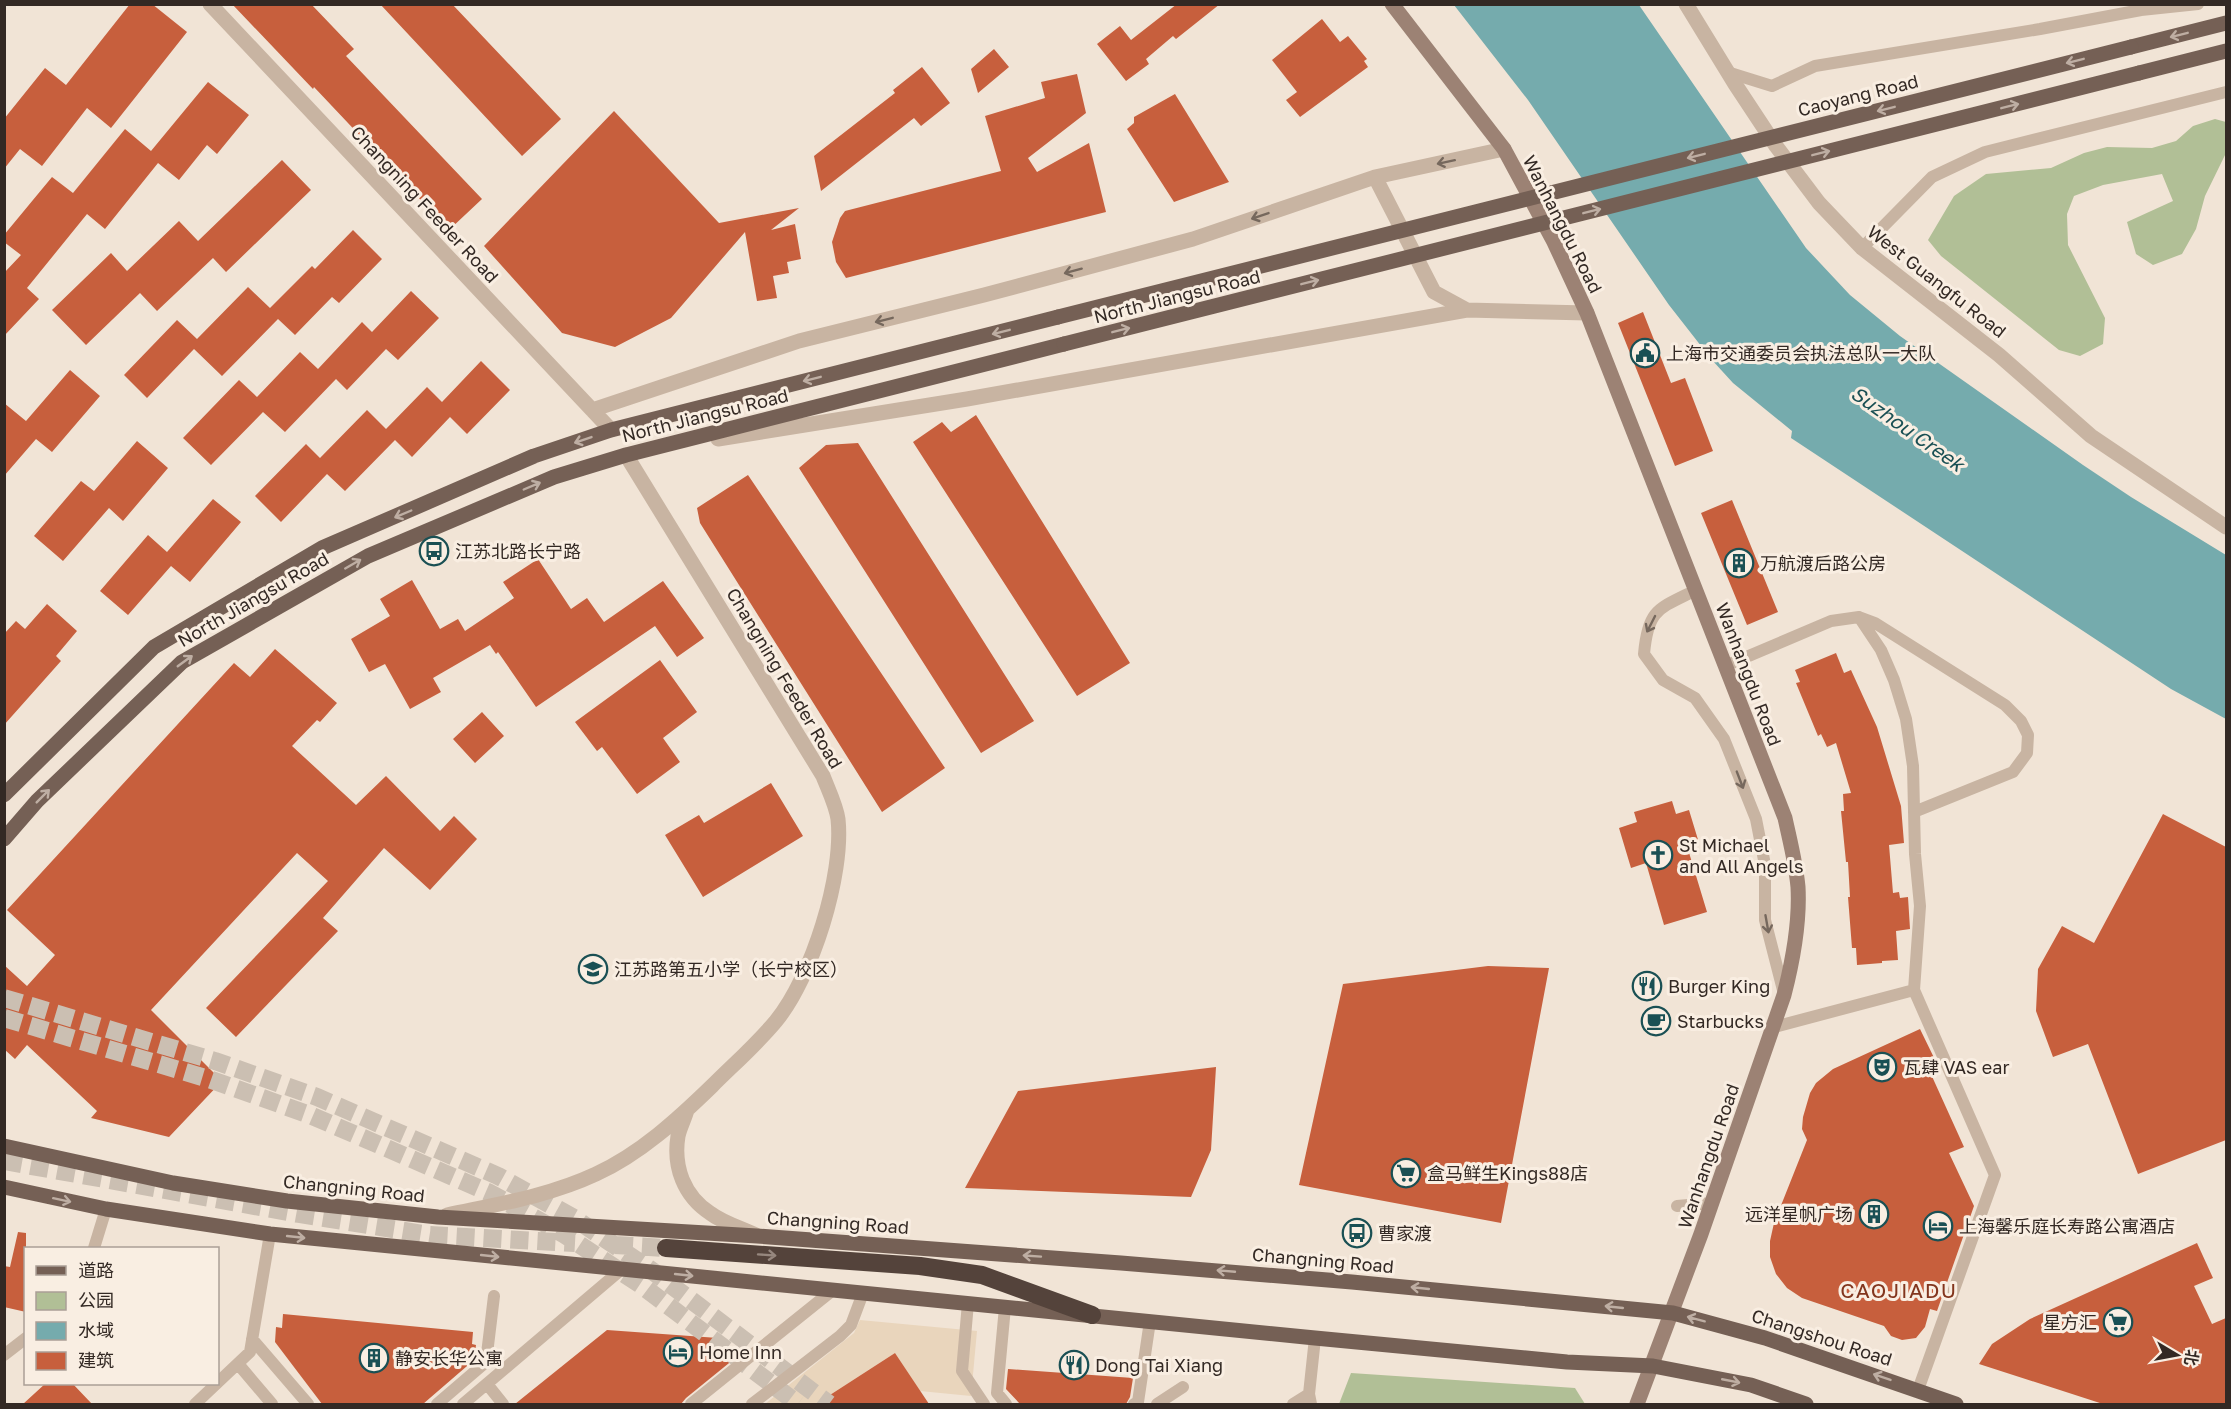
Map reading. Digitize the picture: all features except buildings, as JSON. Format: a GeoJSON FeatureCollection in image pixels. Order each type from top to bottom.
{"type":"FeatureCollection","features":[{"type":"Feature","properties":{"kind":"highway"},"geometry":{"type":"LineString","coordinates":[[666,1248],[920,1266],[982,1275],[1092,1315]]}},
{"type":"Feature","properties":{"kind":"main road","name":"Caoyang Road"},"geometry":{"type":"LineString","coordinates":[[1500,206],[2226,22]]}},
{"type":"Feature","properties":{"kind":"main road","name":"North Jiangsu Road"},"geometry":{"type":"LineString","coordinates":[[4,839],[37,801],[182,662],[368,556],[554,477],[626,455],[2226,51]]}},
{"type":"Feature","properties":{"kind":"main road","name":"North Jiangsu Road"},"geometry":{"type":"LineString","coordinates":[[4,795],[154,647],[322,548],[534,456],[611,430],[1500,206]]}},
{"type":"Feature","properties":{"kind":"main road","name":"Changning Road"},"geometry":{"type":"LineString","coordinates":[[4,1146],[173,1183],[287,1201],[438,1217],[757,1236],[1340,1281],[1673,1313]]}},
{"type":"Feature","properties":{"kind":"main road"},"geometry":{"type":"LineString","coordinates":[[4,1187],[106,1209],[270,1234],[1315,1338],[1567,1362],[1653,1366],[1751,1385],[1806,1404]]}},
{"type":"Feature","properties":{"kind":"main road","name":"Changshou Road"},"geometry":{"type":"LineString","coordinates":[[1673,1313],[1765,1338],[1956,1404]]}},
{"type":"Feature","properties":{"kind":"street","name":"Changning Feeder Road"},"geometry":{"type":"LineString","coordinates":[[210,4],[611,430]]}},
{"type":"Feature","properties":{"kind":"street","name":"Wanhangdu Road"},"geometry":{"type":"LineString","coordinates":[[1392,4],[1504,149],[1554,242],[1587,314],[1785,818],[1794,859],[1798,889],[1797,925],[1793,960],[1784,995],[1673,1313],[1637,1404]]}},
{"type":"Feature","properties":{"kind":"street","name":"West Guangfu Road"},"geometry":{"type":"LineString","coordinates":[[1686,4],[1776,146],[1819,203],[1862,248],[2000,355],[2091,436],[2226,527]]}},
{"type":"Feature","properties":{"kind":"street"},"geometry":{"type":"LineString","coordinates":[[592,410],[799,341],[1193,239],[1375,177],[1504,149]]}},
{"type":"Feature","properties":{"kind":"street"},"geometry":{"type":"LineString","coordinates":[[1375,177],[1434,292],[1467,310]]}},
{"type":"Feature","properties":{"kind":"street"},"geometry":{"type":"LineString","coordinates":[[718,439],[967,399],[1467,310],[1587,314]]}},
{"type":"Feature","properties":{"kind":"street","name":"Changning Feeder Road"},"geometry":{"type":"LineString","coordinates":[[438,1217],[554,1192],[598,1173],[628,1156],[687,1110],[777,1020],[802,978],[819,934],[833,884],[838,853],[838,818],[823,776],[626,455]]}},
{"type":"Feature","properties":{"kind":"street","name":"Changning Feeder Road"},"geometry":{"type":"LineString","coordinates":[[687,1110],[678,1136],[678,1158],[682,1180],[690,1196],[710,1214],[757,1236]]}},
{"type":"Feature","properties":{"kind":"lane"},"geometry":{"type":"LineString","coordinates":[[1727,72],[1772,86],[1815,66],[2141,10],[2198,4]]}},
{"type":"Feature","properties":{"kind":"lane"},"geometry":{"type":"LineString","coordinates":[[1862,248],[1932,177],[1985,152],[2226,92]]}},
{"type":"Feature","properties":{"kind":"lane"},"geometry":{"type":"LineString","coordinates":[[1696,590],[1659,608],[1646,631],[1644,654],[1663,680],[1695,698],[1725,739],[1755,819],[1765,865],[1765,920],[1784,995]]}},
{"type":"Feature","properties":{"kind":"lane"},"geometry":{"type":"LineString","coordinates":[[1725,666],[1831,621],[1859,617],[1875,623],[2005,705],[2021,721],[2028,735],[2027,753],[2013,772],[1914,812]]}},
{"type":"Feature","properties":{"kind":"lane"},"geometry":{"type":"LineString","coordinates":[[1859,617],[1881,650],[1894,680],[1906,718],[1913,766],[1920,906],[1914,990],[1995,1175],[1918,1390]]}},
{"type":"Feature","properties":{"kind":"lane"},"geometry":{"type":"LineString","coordinates":[[1774,1027],[1914,990]]}},
{"type":"Feature","properties":{"kind":"lane"},"geometry":{"type":"LineString","coordinates":[[1677,1206],[1712,1203]]}},
{"type":"Feature","properties":{"kind":"lane"},"geometry":{"type":"LineString","coordinates":[[94,1247],[106,1209]]}},
{"type":"Feature","properties":{"kind":"lane"},"geometry":{"type":"LineString","coordinates":[[219,1383],[250,1352],[270,1234]]}},
{"type":"Feature","properties":{"kind":"lane"},"geometry":{"type":"LineString","coordinates":[[463,1404],[622,1269]]}},
{"type":"Feature","properties":{"kind":"lane"},"geometry":{"type":"LineString","coordinates":[[691,1404],[833,1290]]}},
{"type":"Feature","properties":{"kind":"lane"},"geometry":{"type":"LineString","coordinates":[[752,1404],[840,1336],[851,1324],[863,1293]]}},
{"type":"Feature","properties":{"kind":"lane"},"geometry":{"type":"LineString","coordinates":[[494,1296],[486,1362],[504,1404]]}},
{"type":"Feature","properties":{"kind":"lane"},"geometry":{"type":"LineString","coordinates":[[968,1303],[962,1371],[984,1404]]}},
{"type":"Feature","properties":{"kind":"lane"},"geometry":{"type":"LineString","coordinates":[[1005,1307],[997,1393],[1006,1404]]}},
{"type":"Feature","properties":{"kind":"lane"},"geometry":{"type":"LineString","coordinates":[[1134,1404],[1138,1402],[1150,1321]]}},
{"type":"Feature","properties":{"kind":"lane"},"geometry":{"type":"LineString","coordinates":[[1293,1404],[1308,1401],[1315,1338]]}},
{"type":"Feature","properties":{"kind":"lane"},"geometry":{"type":"LineString","coordinates":[[252,1339],[308,1404]]}},
{"type":"Feature","properties":{"kind":"lane"},"geometry":{"type":"LineString","coordinates":[[4,1355],[24,1340]]}},
{"type":"Feature","properties":{"kind":"lane"},"geometry":{"type":"LineString","coordinates":[[437,1404],[486,1362]]}},
{"type":"Feature","properties":{"kind":"lane"},"geometry":{"type":"LineString","coordinates":[[239,1365],[272,1404]]}},
{"type":"Feature","properties":{"kind":"lane"},"geometry":{"type":"LineString","coordinates":[[195,1404],[216,1385]]}},
{"type":"Feature","properties":{"kind":"lane"},"geometry":{"type":"LineString","coordinates":[[1157,1404],[1183,1387]]}},
{"type":"Feature","properties":{"kind":"green space"},"geometry":{"type":"Polygon","coordinates":[[[2215,119],[2226,122],[2226,153],[2205,196],[2196,229],[2182,254],[2153,265],[2136,254],[2127,222],[2173,201],[2162,174],[2103,185],[2074,196],[2067,214],[2068,245],[2105,318],[2103,344],[2080,356],[2059,350],[1941,256],[1928,240],[1954,196],[1986,174],[2051,168],[2084,153],[2107,147],[2152,148],[2176,141],[2193,126],[2215,119]]]}},
{"type":"Feature","properties":{"kind":"green space"},"geometry":{"type":"Polygon","coordinates":[[[1351,1373],[1575,1388],[1585,1404],[1339,1404],[1351,1373]]]}},
{"type":"Feature","properties":{"kind":"shaded area"},"geometry":{"type":"Polygon","coordinates":[[[860,1320],[977,1331],[971,1396],[920,1391],[895,1353],[816,1404],[765,1404],[854,1333],[860,1320]]]}},
{"type":"Feature","properties":{"kind":"water","name":"Suzhou Creek"},"geometry":{"type":"Polygon","coordinates":[[[1454,5],[1639,5],[1806,248],[1850,295],[1900,336],[2083,465],[2226,555],[2226,719],[2171,689],[1791,438],[1792,431],[1733,383],[1669,305],[1528,100],[1454,5]]]}},
{"type":"Feature","properties":{"kind":"tunnel"},"geometry":{"type":"LineString","coordinates":[[4,998],[215,1061],[317,1097],[498,1176],[574,1218],[651,1270],[829,1404]]}},
{"type":"Feature","properties":{"kind":"tunnel"},"geometry":{"type":"LineString","coordinates":[[4,1018],[209,1079],[310,1115],[490,1193],[565,1235],[641,1285],[798,1404]]}},
{"type":"Feature","properties":{"kind":"tunnel"},"geometry":{"type":"LineString","coordinates":[[4,1161],[430,1235],[575,1243]]}},
{"type":"Feature","properties":{"kind":"tunnel"},"geometry":{"type":"LineString","coordinates":[[615,1245],[666,1248]]}},
{"type":"Feature","properties":{"kind":"place","name":"上海市交通委员会执法总队一大队"},"geometry":{"type":"Point","coordinates":[1645,353]}},
{"type":"Feature","properties":{"kind":"place","name":"江苏北路长宁路"},"geometry":{"type":"Point","coordinates":[434,551]}},
{"type":"Feature","properties":{"kind":"place","name":"万航渡后路公房"},"geometry":{"type":"Point","coordinates":[1739,563]}},
{"type":"Feature","properties":{"kind":"place","name":"St Michael and All Angels"},"geometry":{"type":"Point","coordinates":[1658,855]}},
{"type":"Feature","properties":{"kind":"place","name":"江苏路第五小学（长宁校区）"},"geometry":{"type":"Point","coordinates":[593,969]}},
{"type":"Feature","properties":{"kind":"place","name":"Burger King"},"geometry":{"type":"Point","coordinates":[1647,986]}},
{"type":"Feature","properties":{"kind":"place","name":"Starbucks"},"geometry":{"type":"Point","coordinates":[1656,1021]}},
{"type":"Feature","properties":{"kind":"place","name":"瓦肆 VAS ear"},"geometry":{"type":"Point","coordinates":[1882,1067]}},
{"type":"Feature","properties":{"kind":"place","name":"盒马鲜生Kings88店"},"geometry":{"type":"Point","coordinates":[1406,1173]}},
{"type":"Feature","properties":{"kind":"place","name":"远洋星帆广场"},"geometry":{"type":"Point","coordinates":[1874,1214]}},
{"type":"Feature","properties":{"kind":"place","name":"上海馨乐庭长寿路公寓酒店"},"geometry":{"type":"Point","coordinates":[1938,1226]}},
{"type":"Feature","properties":{"kind":"place","name":"曹家渡"},"geometry":{"type":"Point","coordinates":[1357,1233]}},
{"type":"Feature","properties":{"kind":"place","name":"星方汇"},"geometry":{"type":"Point","coordinates":[2118,1322]}},
{"type":"Feature","properties":{"kind":"place","name":"Home Inn"},"geometry":{"type":"Point","coordinates":[678,1352]}},
{"type":"Feature","properties":{"kind":"place","name":"静安长华公寓"},"geometry":{"type":"Point","coordinates":[374,1358]}},
{"type":"Feature","properties":{"kind":"place","name":"Dong Tai Xiang"},"geometry":{"type":"Point","coordinates":[1074,1365]}},
{"type":"Feature","properties":{"kind":"district","name":"CAOJIADU"},"geometry":{"type":"Point","coordinates":[1899,1290]}}]}
